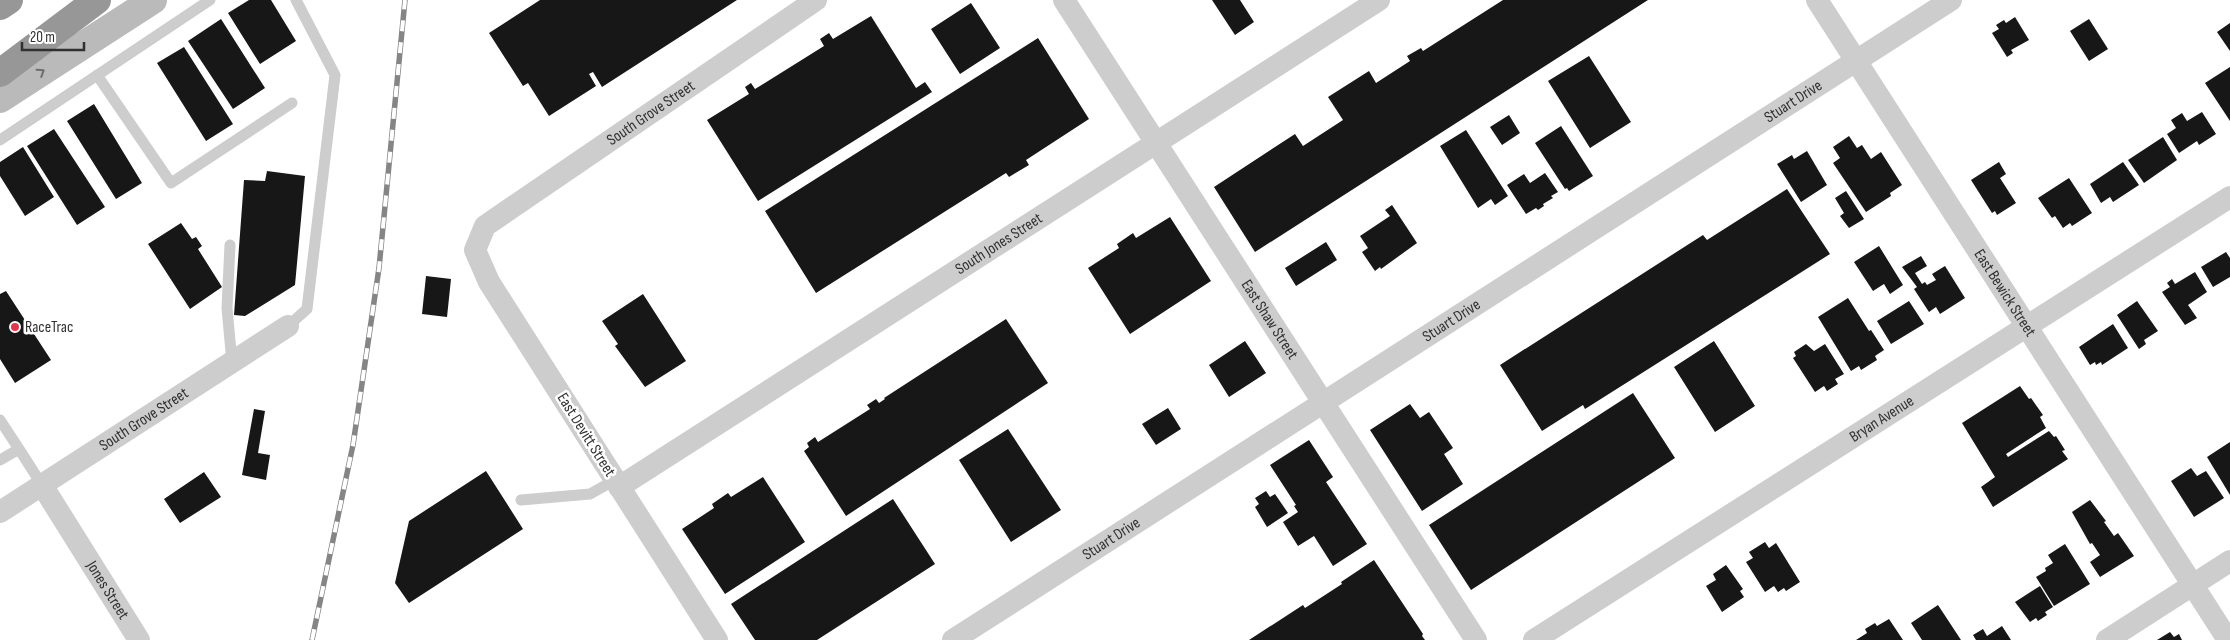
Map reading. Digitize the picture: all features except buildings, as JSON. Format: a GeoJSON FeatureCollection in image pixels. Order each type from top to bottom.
{"type":"FeatureCollection","features":[{"type":"Feature","properties":{"kind":"highway"},"geometry":{"type":"LineString","coordinates":[[0,6],[9,0]]}},
{"type":"Feature","properties":{"kind":"highway"},"geometry":{"type":"LineString","coordinates":[[0,73],[97,0]]}},
{"type":"Feature","properties":{"kind":"main road"},"geometry":{"type":"LineString","coordinates":[[0,99],[153,0]]}},
{"type":"Feature","properties":{"kind":"street","name":"South Grove Street"},"geometry":{"type":"LineString","coordinates":[[485,226],[816,0]]}},
{"type":"Feature","properties":{"kind":"street","name":"East Shaw Street"},"geometry":{"type":"LineString","coordinates":[[1064,0],[1476,640]]}},
{"type":"Feature","properties":{"kind":"street","name":"South Jones Street"},"geometry":{"type":"LineString","coordinates":[[617,484],[1379,0]]}},
{"type":"Feature","properties":{"kind":"street","name":"East Bewick Street"},"geometry":{"type":"LineString","coordinates":[[1817,0],[2228,640]]}},
{"type":"Feature","properties":{"kind":"street","name":"Stuart Drive"},"geometry":{"type":"LineString","coordinates":[[953,640],[1951,0]]}},
{"type":"Feature","properties":{"kind":"street","name":"Bryan Avenue"},"geometry":{"type":"LineString","coordinates":[[1534,640],[2230,197]]}},
{"type":"Feature","properties":{"kind":"street","name":"East Devitt Street"},"geometry":{"type":"LineString","coordinates":[[485,226],[475,250],[489,282],[717,640]]}},
{"type":"Feature","properties":{"kind":"street","name":"South Grove Street"},"geometry":{"type":"LineString","coordinates":[[0,512],[288,326]]}},
{"type":"Feature","properties":{"kind":"street","name":"Jones Street"},"geometry":{"type":"LineString","coordinates":[[42,485],[139,640]]}},
{"type":"Feature","properties":{"kind":"street"},"geometry":{"type":"LineString","coordinates":[[2107,640],[2230,561]]}},
{"type":"Feature","properties":{"kind":"lane"},"geometry":{"type":"LineString","coordinates":[[0,140],[210,0]]}},
{"type":"Feature","properties":{"kind":"lane"},"geometry":{"type":"LineString","coordinates":[[288,326],[307,309],[335,75],[296,0]]}},
{"type":"Feature","properties":{"kind":"lane"},"geometry":{"type":"LineString","coordinates":[[97,75],[171,183],[292,103]]}},
{"type":"Feature","properties":{"kind":"lane"},"geometry":{"type":"LineString","coordinates":[[230,245],[227,308],[232,363]]}},
{"type":"Feature","properties":{"kind":"lane"},"geometry":{"type":"LineString","coordinates":[[0,420],[42,485]]}},
{"type":"Feature","properties":{"kind":"lane"},"geometry":{"type":"LineString","coordinates":[[0,460],[19,449]]}},
{"type":"Feature","properties":{"kind":"lane"},"geometry":{"type":"LineString","coordinates":[[521,500],[590,494],[617,484]]}},
{"type":"Feature","properties":{"kind":"railway"},"geometry":{"type":"LineString","coordinates":[[312,640],[353,445],[379,268],[405,0]]}},
{"type":"Feature","properties":{"kind":"place","name":"RaceTrac"},"geometry":{"type":"Point","coordinates":[15,327]}}]}
